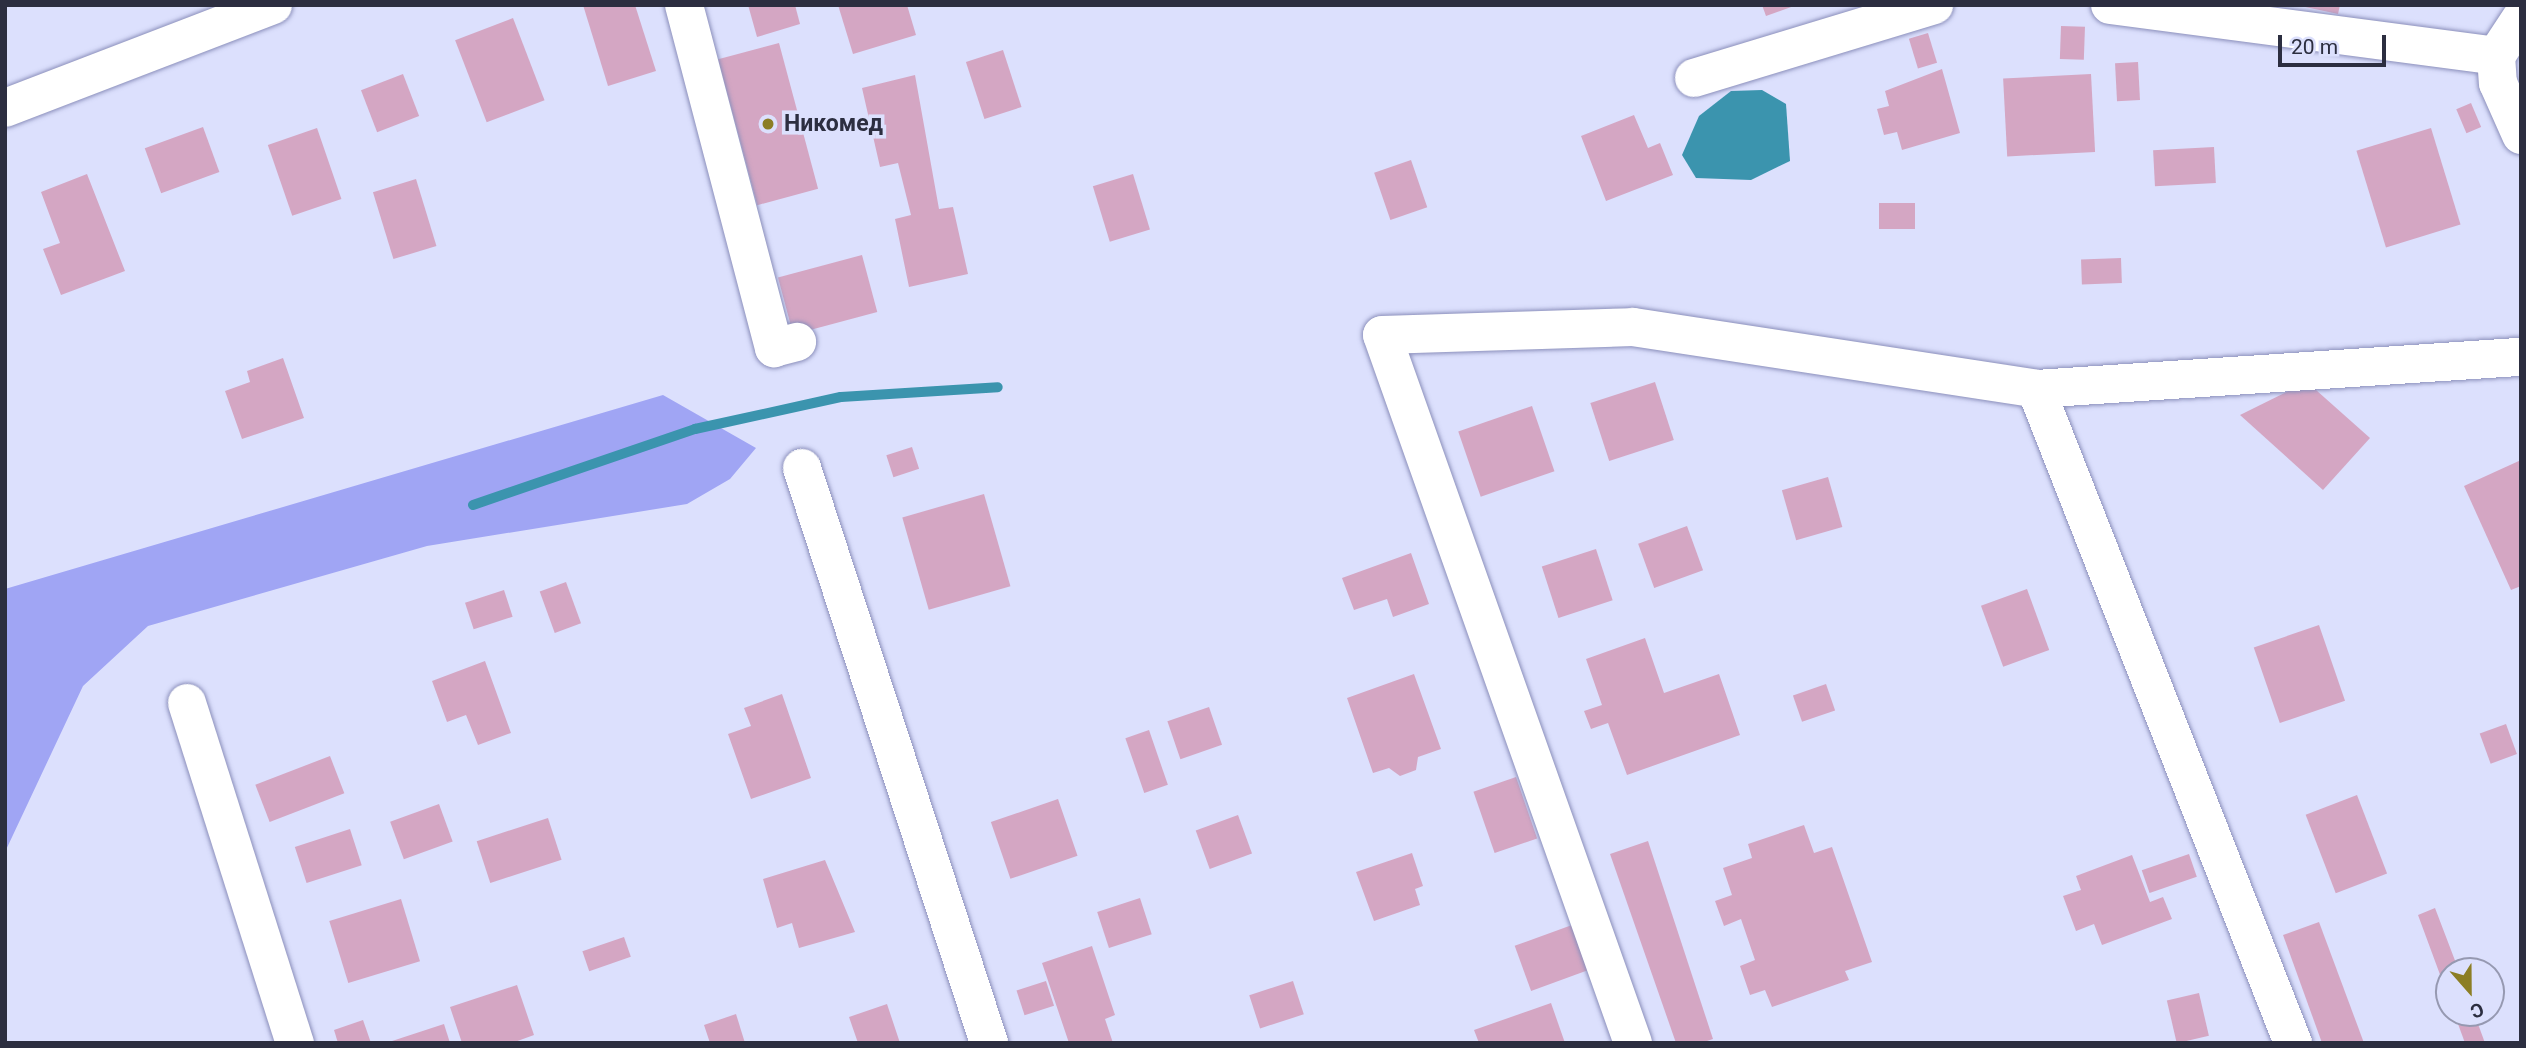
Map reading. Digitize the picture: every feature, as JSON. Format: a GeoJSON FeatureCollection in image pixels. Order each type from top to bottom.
{"type":"FeatureCollection","features":[{"type":"Feature","properties":{"kind":"street"},"geometry":{"type":"LineString","coordinates":[[5,108],[273,5]]}},
{"type":"Feature","properties":{"kind":"street"},"geometry":{"type":"LineString","coordinates":[[684,5],[759,252],[774,348],[797,342]]}},
{"type":"Feature","properties":{"kind":"street"},"geometry":{"type":"LineString","coordinates":[[1694,78],[1934,5]]}},
{"type":"Feature","properties":{"kind":"street"},"geometry":{"type":"LineString","coordinates":[[2110,5],[2496,56]]}},
{"type":"Feature","properties":{"kind":"street"},"geometry":{"type":"LineString","coordinates":[[2521,18],[2496,56],[2498,83],[2521,135]]}},
{"type":"Feature","properties":{"kind":"street"},"geometry":{"type":"LineString","coordinates":[[1633,1043],[1382,335],[1633,327],[2036,389],[2521,357]]}},
{"type":"Feature","properties":{"kind":"street"},"geometry":{"type":"LineString","coordinates":[[2036,389],[2293,1043]]}},
{"type":"Feature","properties":{"kind":"street"},"geometry":{"type":"LineString","coordinates":[[802,468],[989,1043]]}},
{"type":"Feature","properties":{"kind":"street"},"geometry":{"type":"LineString","coordinates":[[187,703],[295,1043]]}},
{"type":"Feature","properties":{"kind":"shaded area"},"geometry":{"type":"Polygon","coordinates":[[[1762,90],[1786,104],[1790,161],[1751,180],[1696,178],[1682,155],[1699,116],[1731,91],[1762,90]]]}},
{"type":"Feature","properties":{"kind":"shaded area"},"geometry":{"type":"Polygon","coordinates":[[[663,395],[756,448],[730,479],[687,504],[427,546],[148,626],[83,686],[5,852],[5,589],[663,395]]]}},
{"type":"Feature","properties":{"kind":"building"},"geometry":{"type":"Polygon","coordinates":[[[583,5],[635,5],[656,71],[608,86],[583,5]]]}},
{"type":"Feature","properties":{"kind":"building"},"geometry":{"type":"Polygon","coordinates":[[[748,5],[795,5],[800,24],[757,37],[748,5]]]}},
{"type":"Feature","properties":{"kind":"building"},"geometry":{"type":"Polygon","coordinates":[[[838,5],[907,5],[916,35],[853,54],[838,5]]]}},
{"type":"Feature","properties":{"kind":"building"},"geometry":{"type":"Polygon","coordinates":[[[1762,5],[1794,5],[1794,6],[1766,16],[1762,5]]]}},
{"type":"Feature","properties":{"kind":"building"},"geometry":{"type":"Polygon","coordinates":[[[2296,5],[2340,5],[2338,14],[2296,5]]]}},
{"type":"Feature","properties":{"kind":"building"},"geometry":{"type":"Polygon","coordinates":[[[513,18],[545,100],[487,122],[455,40],[513,18]]]}},
{"type":"Feature","properties":{"kind":"building"},"geometry":{"type":"Polygon","coordinates":[[[2061,26],[2085,27],[2084,60],[2060,59],[2061,26]]]}},
{"type":"Feature","properties":{"kind":"building"},"geometry":{"type":"Polygon","coordinates":[[[1928,33],[1937,63],[1918,68],[1909,39],[1928,33]]]}},
{"type":"Feature","properties":{"kind":"building","name":"Никомед"},"geometry":{"type":"Polygon","coordinates":[[[779,43],[818,189],[757,205],[718,59],[779,43]]]}},
{"type":"Feature","properties":{"kind":"building"},"geometry":{"type":"Polygon","coordinates":[[[1003,50],[1022,107],[984,119],[966,62],[1003,50]]]}},
{"type":"Feature","properties":{"kind":"building"},"geometry":{"type":"Polygon","coordinates":[[[2138,62],[2140,100],[2117,101],[2115,63],[2138,62]]]}},
{"type":"Feature","properties":{"kind":"building"},"geometry":{"type":"Polygon","coordinates":[[[1942,69],[1960,133],[1902,150],[1897,132],[1884,135],[1877,109],[1889,106],[1885,91],[1942,69]]]}},
{"type":"Feature","properties":{"kind":"building"},"geometry":{"type":"Polygon","coordinates":[[[403,74],[419,116],[377,132],[361,90],[403,74]]]}},
{"type":"Feature","properties":{"kind":"building"},"geometry":{"type":"Polygon","coordinates":[[[2091,74],[2095,152],[2007,156],[2003,79],[2091,74]]]}},
{"type":"Feature","properties":{"kind":"building"},"geometry":{"type":"Polygon","coordinates":[[[915,75],[939,209],[953,207],[968,274],[909,287],[895,219],[911,215],[898,163],[880,167],[862,88],[915,75]]]}},
{"type":"Feature","properties":{"kind":"building"},"geometry":{"type":"Polygon","coordinates":[[[2471,103],[2481,127],[2466,133],[2456,109],[2471,103]]]}},
{"type":"Feature","properties":{"kind":"building"},"geometry":{"type":"Polygon","coordinates":[[[1634,115],[1648,148],[1660,143],[1673,175],[1606,201],[1581,136],[1634,115]]]}},
{"type":"Feature","properties":{"kind":"building"},"geometry":{"type":"Polygon","coordinates":[[[203,127],[219,172],[161,193],[145,148],[203,127]]]}},
{"type":"Feature","properties":{"kind":"building"},"geometry":{"type":"Polygon","coordinates":[[[317,128],[341,199],[292,216],[268,145],[317,128]]]}},
{"type":"Feature","properties":{"kind":"building"},"geometry":{"type":"Polygon","coordinates":[[[2431,128],[2461,225],[2386,247],[2356,151],[2431,128]]]}},
{"type":"Feature","properties":{"kind":"building"},"geometry":{"type":"Polygon","coordinates":[[[2214,147],[2216,183],[2155,186],[2153,150],[2214,147]]]}},
{"type":"Feature","properties":{"kind":"building"},"geometry":{"type":"Polygon","coordinates":[[[1411,160],[1427,207],[1390,220],[1374,173],[1411,160]]]}},
{"type":"Feature","properties":{"kind":"building"},"geometry":{"type":"Polygon","coordinates":[[[87,174],[125,271],[61,295],[43,249],[60,243],[41,192],[87,174]]]}},
{"type":"Feature","properties":{"kind":"building"},"geometry":{"type":"Polygon","coordinates":[[[1133,174],[1150,229],[1110,242],[1093,186],[1133,174]]]}},
{"type":"Feature","properties":{"kind":"building"},"geometry":{"type":"Polygon","coordinates":[[[416,179],[436,246],[393,259],[373,192],[416,179]]]}},
{"type":"Feature","properties":{"kind":"building"},"geometry":{"type":"Polygon","coordinates":[[[1879,203],[1915,203],[1915,229],[1879,229],[1879,203]]]}},
{"type":"Feature","properties":{"kind":"building"},"geometry":{"type":"Polygon","coordinates":[[[862,255],[877,312],[793,335],[778,278],[862,255]]]}},
{"type":"Feature","properties":{"kind":"building"},"geometry":{"type":"Polygon","coordinates":[[[2121,258],[2122,283],[2082,284],[2081,259],[2121,258]]]}},
{"type":"Feature","properties":{"kind":"building"},"geometry":{"type":"Polygon","coordinates":[[[283,358],[304,418],[242,439],[225,391],[250,382],[247,371],[283,358]]]}},
{"type":"Feature","properties":{"kind":"building"},"geometry":{"type":"Polygon","coordinates":[[[1655,382],[1674,440],[1609,461],[1590,403],[1655,382]]]}},
{"type":"Feature","properties":{"kind":"building"},"geometry":{"type":"Polygon","coordinates":[[[2307,382],[2370,438],[2323,490],[2240,415],[2307,382]]]}},
{"type":"Feature","properties":{"kind":"building"},"geometry":{"type":"Polygon","coordinates":[[[1532,406],[1554,471],[1481,497],[1458,431],[1532,406]]]}},
{"type":"Feature","properties":{"kind":"building"},"geometry":{"type":"Polygon","coordinates":[[[912,447],[919,469],[893,477],[886,455],[912,447]]]}},
{"type":"Feature","properties":{"kind":"building"},"geometry":{"type":"Polygon","coordinates":[[[2521,460],[2521,586],[2511,590],[2464,486],[2521,460]]]}},
{"type":"Feature","properties":{"kind":"building"},"geometry":{"type":"Polygon","coordinates":[[[1828,477],[1842,527],[1796,540],[1782,490],[1828,477]]]}},
{"type":"Feature","properties":{"kind":"building"},"geometry":{"type":"Polygon","coordinates":[[[984,494],[1010,586],[929,610],[902,517],[984,494]]]}},
{"type":"Feature","properties":{"kind":"building"},"geometry":{"type":"Polygon","coordinates":[[[1687,526],[1703,570],[1654,588],[1638,544],[1687,526]]]}},
{"type":"Feature","properties":{"kind":"building"},"geometry":{"type":"Polygon","coordinates":[[[1596,549],[1613,600],[1558,618],[1542,567],[1596,549]]]}},
{"type":"Feature","properties":{"kind":"building"},"geometry":{"type":"Polygon","coordinates":[[[1411,553],[1429,604],[1393,617],[1387,599],[1354,610],[1342,578],[1411,553]]]}},
{"type":"Feature","properties":{"kind":"building"},"geometry":{"type":"Polygon","coordinates":[[[566,582],[581,623],[555,633],[540,592],[566,582]]]}},
{"type":"Feature","properties":{"kind":"building"},"geometry":{"type":"Polygon","coordinates":[[[2027,589],[2049,650],[2003,667],[1981,606],[2027,589]]]}},
{"type":"Feature","properties":{"kind":"building"},"geometry":{"type":"Polygon","coordinates":[[[504,590],[513,617],[474,629],[465,603],[504,590]]]}},
{"type":"Feature","properties":{"kind":"building"},"geometry":{"type":"Polygon","coordinates":[[[2319,625],[2345,701],[2280,723],[2254,647],[2319,625]]]}},
{"type":"Feature","properties":{"kind":"building"},"geometry":{"type":"Polygon","coordinates":[[[1645,638],[1664,693],[1719,674],[1740,735],[1627,775],[1608,723],[1591,729],[1584,711],[1602,705],[1586,659],[1645,638]]]}},
{"type":"Feature","properties":{"kind":"building"},"geometry":{"type":"Polygon","coordinates":[[[485,661],[511,733],[478,745],[466,715],[447,722],[432,681],[485,661]]]}},
{"type":"Feature","properties":{"kind":"building"},"geometry":{"type":"Polygon","coordinates":[[[1414,674],[1441,749],[1418,757],[1416,770],[1400,776],[1389,768],[1373,773],[1347,698],[1414,674]]]}},
{"type":"Feature","properties":{"kind":"building"},"geometry":{"type":"Polygon","coordinates":[[[1826,684],[1835,710],[1802,722],[1793,695],[1826,684]]]}},
{"type":"Feature","properties":{"kind":"building"},"geometry":{"type":"Polygon","coordinates":[[[782,694],[811,778],[751,799],[728,734],[751,726],[744,708],[782,694]]]}},
{"type":"Feature","properties":{"kind":"building"},"geometry":{"type":"Polygon","coordinates":[[[1209,707],[1222,745],[1180,759],[1167,721],[1209,707]]]}},
{"type":"Feature","properties":{"kind":"building"},"geometry":{"type":"Polygon","coordinates":[[[2506,724],[2517,754],[2491,764],[2480,734],[2506,724]]]}},
{"type":"Feature","properties":{"kind":"building"},"geometry":{"type":"Polygon","coordinates":[[[1149,730],[1168,785],[1144,793],[1125,738],[1149,730]]]}},
{"type":"Feature","properties":{"kind":"building"},"geometry":{"type":"Polygon","coordinates":[[[330,756],[344,793],[270,822],[255,785],[330,756]]]}},
{"type":"Feature","properties":{"kind":"building"},"geometry":{"type":"Polygon","coordinates":[[[1516,777],[1537,838],[1495,853],[1473,792],[1516,777]]]}},
{"type":"Feature","properties":{"kind":"building"},"geometry":{"type":"Polygon","coordinates":[[[2357,795],[2387,873],[2336,893],[2306,815],[2357,795]]]}},
{"type":"Feature","properties":{"kind":"building"},"geometry":{"type":"Polygon","coordinates":[[[1058,799],[1078,856],[1010,879],[991,822],[1058,799]]]}},
{"type":"Feature","properties":{"kind":"building"},"geometry":{"type":"Polygon","coordinates":[[[439,804],[453,842],[404,859],[390,822],[439,804]]]}},
{"type":"Feature","properties":{"kind":"building"},"geometry":{"type":"Polygon","coordinates":[[[1238,815],[1252,854],[1210,869],[1196,830],[1238,815]]]}},
{"type":"Feature","properties":{"kind":"building"},"geometry":{"type":"Polygon","coordinates":[[[548,818],[562,860],[490,883],[477,841],[548,818]]]}},
{"type":"Feature","properties":{"kind":"building"},"geometry":{"type":"Polygon","coordinates":[[[1804,825],[1814,853],[1832,847],[1872,962],[1845,971],[1849,980],[1772,1007],[1765,990],[1750,995],[1740,966],[1755,960],[1741,919],[1724,926],[1715,901],[1732,895],[1723,868],[1752,858],[1748,844],[1804,825]]]}},
{"type":"Feature","properties":{"kind":"building"},"geometry":{"type":"Polygon","coordinates":[[[350,829],[362,865],[307,883],[295,847],[350,829]]]}},
{"type":"Feature","properties":{"kind":"building"},"geometry":{"type":"Polygon","coordinates":[[[1648,841],[1713,1039],[1701,1043],[1676,1043],[1610,854],[1648,841]]]}},
{"type":"Feature","properties":{"kind":"building"},"geometry":{"type":"Polygon","coordinates":[[[1412,853],[1423,886],[1415,889],[1420,905],[1374,921],[1356,872],[1412,853]]]}},
{"type":"Feature","properties":{"kind":"building"},"geometry":{"type":"Polygon","coordinates":[[[2189,854],[2197,877],[2150,893],[2142,870],[2189,854]]]}},
{"type":"Feature","properties":{"kind":"building"},"geometry":{"type":"Polygon","coordinates":[[[2132,855],[2150,902],[2163,897],[2172,919],[2102,945],[2094,924],[2076,931],[2063,896],[2081,890],[2076,876],[2132,855]]]}},
{"type":"Feature","properties":{"kind":"building"},"geometry":{"type":"Polygon","coordinates":[[[825,860],[855,932],[799,948],[792,923],[777,928],[763,879],[825,860]]]}},
{"type":"Feature","properties":{"kind":"building"},"geometry":{"type":"Polygon","coordinates":[[[1140,898],[1152,934],[1109,948],[1097,912],[1140,898]]]}},
{"type":"Feature","properties":{"kind":"building"},"geometry":{"type":"Polygon","coordinates":[[[401,899],[420,961],[348,983],[329,921],[401,899]]]}},
{"type":"Feature","properties":{"kind":"building"},"geometry":{"type":"Polygon","coordinates":[[[2435,908],[2454,957],[2435,957],[2435,961],[2418,915],[2435,908]]]}},
{"type":"Feature","properties":{"kind":"building"},"geometry":{"type":"Polygon","coordinates":[[[2319,922],[2364,1043],[2322,1043],[2283,935],[2319,922]]]}},
{"type":"Feature","properties":{"kind":"building"},"geometry":{"type":"Polygon","coordinates":[[[1572,925],[1588,970],[1531,991],[1515,946],[1572,925]]]}},
{"type":"Feature","properties":{"kind":"building"},"geometry":{"type":"Polygon","coordinates":[[[624,937],[631,957],[589,971],[582,951],[624,937]]]}},
{"type":"Feature","properties":{"kind":"building"},"geometry":{"type":"Polygon","coordinates":[[[1092,946],[1115,1015],[1105,1019],[1113,1043],[1069,1043],[1042,963],[1092,946]]]}},
{"type":"Feature","properties":{"kind":"building"},"geometry":{"type":"Polygon","coordinates":[[[1046,981],[1054,1006],[1025,1015],[1017,991],[1046,981]]]}},
{"type":"Feature","properties":{"kind":"building"},"geometry":{"type":"Polygon","coordinates":[[[1293,981],[1304,1014],[1260,1029],[1249,995],[1293,981]]]}},
{"type":"Feature","properties":{"kind":"building"},"geometry":{"type":"Polygon","coordinates":[[[517,985],[534,1035],[512,1043],[462,1043],[450,1007],[517,985]]]}},
{"type":"Feature","properties":{"kind":"building"},"geometry":{"type":"Polygon","coordinates":[[[2199,993],[2209,1036],[2177,1043],[2167,1000],[2199,993]]]}},
{"type":"Feature","properties":{"kind":"building"},"geometry":{"type":"Polygon","coordinates":[[[1551,1003],[1565,1043],[1479,1043],[1474,1030],[1551,1003]]]}},
{"type":"Feature","properties":{"kind":"building"},"geometry":{"type":"Polygon","coordinates":[[[887,1004],[900,1043],[858,1043],[849,1017],[887,1004]]]}},
{"type":"Feature","properties":{"kind":"building"},"geometry":{"type":"Polygon","coordinates":[[[736,1014],[745,1043],[710,1043],[704,1025],[736,1014]]]}},
{"type":"Feature","properties":{"kind":"building"},"geometry":{"type":"Polygon","coordinates":[[[363,1020],[371,1043],[338,1043],[334,1030],[363,1020]]]}},
{"type":"Feature","properties":{"kind":"building"},"geometry":{"type":"Polygon","coordinates":[[[444,1024],[450,1043],[389,1043],[389,1042],[444,1024]]]}},
{"type":"Feature","properties":{"kind":"building"},"geometry":{"type":"Polygon","coordinates":[[[2459,1027],[2479,1027],[2485,1043],[2465,1043],[2459,1027]]]}},
{"type":"Feature","properties":{"kind":"waterway"},"geometry":{"type":"LineString","coordinates":[[473,505],[695,429],[841,397],[998,387]]}},
{"type":"Feature","properties":{"kind":"place","name":"Никомед"},"geometry":{"type":"Point","coordinates":[768,124]}}]}
